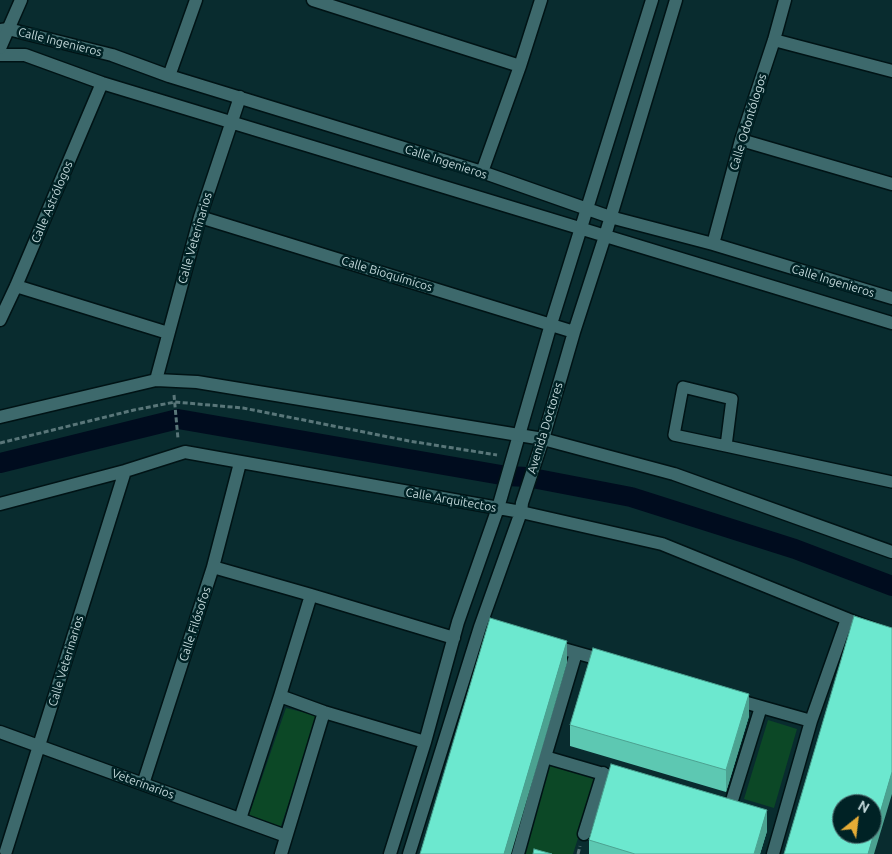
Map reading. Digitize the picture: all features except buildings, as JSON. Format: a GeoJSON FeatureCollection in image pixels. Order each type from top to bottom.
{"type":"FeatureCollection","features":[{"type":"Feature","properties":{"kind":"street"},"geometry":{"type":"LineString","coordinates":[[0,48],[4,30],[21,0]]}},
{"type":"Feature","properties":{"kind":"street"},"geometry":{"type":"LineString","coordinates":[[168,76],[196,0]]}},
{"type":"Feature","properties":{"kind":"street"},"geometry":{"type":"LineString","coordinates":[[313,0],[520,66]]}},
{"type":"Feature","properties":{"kind":"street"},"geometry":{"type":"LineString","coordinates":[[482,172],[520,66],[541,0]]}},
{"type":"Feature","properties":{"kind":"street","name":"Avenida Doctores"},"geometry":{"type":"LineString","coordinates":[[390,854],[425,742],[458,622],[498,508],[580,228],[652,0]]}},
{"type":"Feature","properties":{"kind":"street","name":"Avenida Doctores"},"geometry":{"type":"LineString","coordinates":[[409,854],[485,628],[676,0]]}},
{"type":"Feature","properties":{"kind":"street","name":"Calle Odontólogos"},"geometry":{"type":"LineString","coordinates":[[713,244],[741,140],[785,0]]}},
{"type":"Feature","properties":{"kind":"street","name":"Calle Ingenieros"},"geometry":{"type":"LineString","coordinates":[[4,30],[112,55],[168,76],[482,172],[610,217],[713,244],[892,298]]}},
{"type":"Feature","properties":{"kind":"street"},"geometry":{"type":"LineString","coordinates":[[774,40],[892,71]]}},
{"type":"Feature","properties":{"kind":"street","name":"Calle Ingenieros"},"geometry":{"type":"LineString","coordinates":[[0,55],[25,55],[102,83],[892,323]]}},
{"type":"Feature","properties":{"kind":"street","name":"Calle Astrólogos"},"geometry":{"type":"LineString","coordinates":[[0,320],[102,83]]}},
{"type":"Feature","properties":{"kind":"street","name":"Calle Veterinarios"},"geometry":{"type":"LineString","coordinates":[[156,380],[200,217],[240,97]]}},
{"type":"Feature","properties":{"kind":"street"},"geometry":{"type":"LineString","coordinates":[[741,140],[892,184]]}},
{"type":"Feature","properties":{"kind":"street","name":"Calle Bioquímicos"},"geometry":{"type":"LineString","coordinates":[[200,217],[574,332]]}},
{"type":"Feature","properties":{"kind":"street"},"geometry":{"type":"LineString","coordinates":[[16,286],[168,332]]}},
{"type":"Feature","properties":{"kind":"street"},"geometry":{"type":"LineString","coordinates":[[0,417],[156,380],[197,382],[519,436],[541,444],[674,474],[892,552]]}},
{"type":"Feature","properties":{"kind":"street","name":"Calle Arquitectos"},"geometry":{"type":"LineString","coordinates":[[1,508],[185,452],[498,508],[522,508],[662,544],[892,636]]}},
{"type":"Feature","properties":{"kind":"street","name":"Calle Filósofos"},"geometry":{"type":"LineString","coordinates":[[143,784],[213,567],[240,463]]}},
{"type":"Feature","properties":{"kind":"street","name":"Calle Veterinarios"},"geometry":{"type":"LineString","coordinates":[[7,851],[125,471]]}},
{"type":"Feature","properties":{"kind":"street"},"geometry":{"type":"LineString","coordinates":[[213,567],[454,638]]}},
{"type":"Feature","properties":{"kind":"street"},"geometry":{"type":"LineString","coordinates":[[240,819],[311,595]]}},
{"type":"Feature","properties":{"kind":"street"},"geometry":{"type":"LineString","coordinates":[[773,854],[777,824],[847,619]]}},
{"type":"Feature","properties":{"kind":"street"},"geometry":{"type":"LineString","coordinates":[[458,622],[485,628]]}},
{"type":"Feature","properties":{"kind":"street"},"geometry":{"type":"LineString","coordinates":[[538,642],[613,663]]}},
{"type":"Feature","properties":{"kind":"street"},"geometry":{"type":"LineString","coordinates":[[518,854],[576,652]]}},
{"type":"Feature","properties":{"kind":"street"},"geometry":{"type":"LineString","coordinates":[[280,696],[324,712],[425,742]]}},
{"type":"Feature","properties":{"kind":"street"},"geometry":{"type":"LineString","coordinates":[[724,696],[811,721]]}},
{"type":"Feature","properties":{"kind":"street"},"geometry":{"type":"LineString","coordinates":[[729,810],[761,707]]}},
{"type":"Feature","properties":{"kind":"street"},"geometry":{"type":"LineString","coordinates":[[281,854],[324,712]]}},
{"type":"Feature","properties":{"kind":"street","name":"Veterinarios"},"geometry":{"type":"LineString","coordinates":[[0,732],[286,836]]}},
{"type":"Feature","properties":{"kind":"street"},"geometry":{"type":"LineString","coordinates":[[545,757],[639,784]]}},
{"type":"Feature","properties":{"kind":"street"},"geometry":{"type":"LineString","coordinates":[[584,834],[603,774]]}},
{"type":"Feature","properties":{"kind":"lane"},"geometry":{"type":"LineString","coordinates":[[726,446],[732,399],[683,387],[674,435],[892,482]]}},
{"type":"Feature","properties":{"kind":"path"},"geometry":{"type":"LineString","coordinates":[[174,402],[178,437]]}},
{"type":"Feature","properties":{"kind":"path"},"geometry":{"type":"LineString","coordinates":[[0,442],[174,402],[243,408],[409,441],[512,458]]}},
{"type":"Feature","properties":{"kind":"green space"},"geometry":{"type":"Polygon","coordinates":[[[286,708],[318,716],[279,832],[247,821],[286,708]]]}},
{"type":"Feature","properties":{"kind":"green space"},"geometry":{"type":"Polygon","coordinates":[[[768,720],[797,729],[774,808],[744,799],[768,720]]]}},
{"type":"Feature","properties":{"kind":"green space"},"geometry":{"type":"Polygon","coordinates":[[[549,763],[598,775],[573,854],[522,854],[549,763]]]}},
{"type":"Feature","properties":{"kind":"waterway"},"geometry":{"type":"LineString","coordinates":[[0,463],[178,419],[507,476],[527,477],[631,497],[795,549],[892,586]]}}]}
